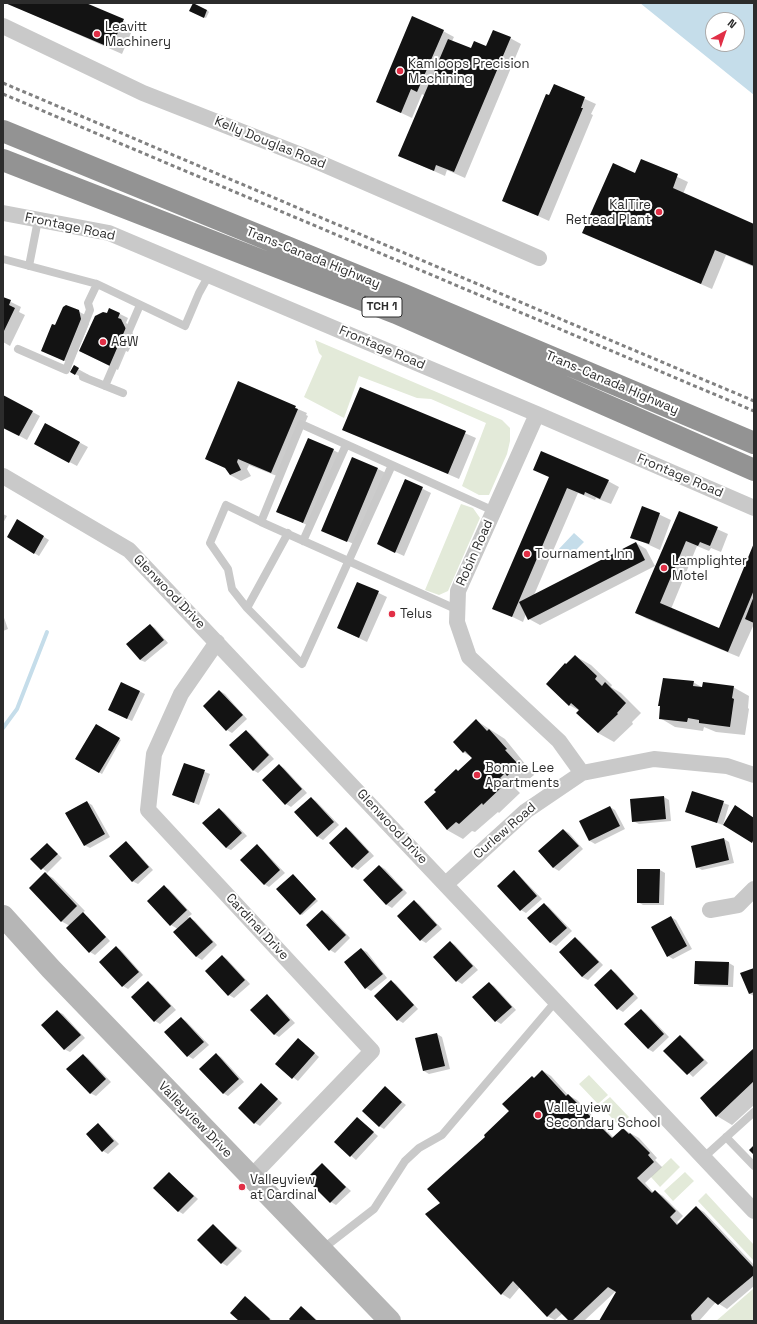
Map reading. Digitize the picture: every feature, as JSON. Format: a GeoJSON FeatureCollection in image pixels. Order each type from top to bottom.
{"type":"FeatureCollection","features":[{"type":"Feature","properties":{"kind":"highway","name":"Trans-Canada Highway"},"geometry":{"type":"LineString","coordinates":[[5,131],[404,295],[754,443]]}},
{"type":"Feature","properties":{"kind":"highway","name":"Trans-Canada Highway"},"geometry":{"type":"LineString","coordinates":[[3,160],[396,313],[754,470]]}},
{"type":"Feature","properties":{"kind":"street","name":"Kelly Douglas Road"},"geometry":{"type":"LineString","coordinates":[[3,26],[143,93],[311,159],[539,258]]}},
{"type":"Feature","properties":{"kind":"street","name":"Frontage Road"},"geometry":{"type":"LineString","coordinates":[[3,213],[109,233],[537,414],[754,508]]}},
{"type":"Feature","properties":{"kind":"street","name":"Robin Road"},"geometry":{"type":"LineString","coordinates":[[537,414],[458,591],[457,622],[469,657],[559,741],[582,773]]}},
{"type":"Feature","properties":{"kind":"street","name":"Glenwood Drive"},"geometry":{"type":"LineString","coordinates":[[3,476],[129,550],[754,1211]]}},
{"type":"Feature","properties":{"kind":"street","name":"Cardinal Drive"},"geometry":{"type":"LineString","coordinates":[[217,642],[180,694],[154,754],[148,810],[372,1051],[251,1177]]}},
{"type":"Feature","properties":{"kind":"street","name":"Curlew Road"},"geometry":{"type":"LineString","coordinates":[[446,884],[526,811],[582,773],[654,759],[728,766],[754,775]]}},
{"type":"Feature","properties":{"kind":"street"},"geometry":{"type":"LineString","coordinates":[[710,910],[738,905],[754,888]]}},
{"type":"Feature","properties":{"kind":"street","name":"Valleyview Drive"},"geometry":{"type":"LineString","coordinates":[[3,916],[390,1321]]}},
{"type":"Feature","properties":{"kind":"lane"},"geometry":{"type":"LineString","coordinates":[[29,266],[38,220]]}},
{"type":"Feature","properties":{"kind":"lane"},"geometry":{"type":"LineString","coordinates":[[3,259],[97,284],[185,326],[192,307],[209,275]]}},
{"type":"Feature","properties":{"kind":"lane"},"geometry":{"type":"LineString","coordinates":[[18,349],[66,370],[90,310],[88,303],[97,284]]}},
{"type":"Feature","properties":{"kind":"lane"},"geometry":{"type":"LineString","coordinates":[[105,386],[140,305]]}},
{"type":"Feature","properties":{"kind":"lane"},"geometry":{"type":"LineString","coordinates":[[83,377],[123,393]]}},
{"type":"Feature","properties":{"kind":"lane"},"geometry":{"type":"LineString","coordinates":[[261,522],[301,424],[494,511]]}},
{"type":"Feature","properties":{"kind":"lane"},"geometry":{"type":"LineString","coordinates":[[303,541],[346,445]]}},
{"type":"Feature","properties":{"kind":"lane"},"geometry":{"type":"LineString","coordinates":[[392,465],[350,562],[302,664],[247,608],[232,588],[228,569],[210,543],[226,505],[261,522],[288,533],[303,541],[350,562],[458,610]]}},
{"type":"Feature","properties":{"kind":"lane"},"geometry":{"type":"LineString","coordinates":[[247,608],[288,533]]}},
{"type":"Feature","properties":{"kind":"lane"},"geometry":{"type":"LineString","coordinates":[[321,1250],[374,1209],[406,1161],[419,1148],[442,1135],[556,1002]]}},
{"type":"Feature","properties":{"kind":"lane"},"geometry":{"type":"LineString","coordinates":[[703,1158],[754,1112]]}},
{"type":"Feature","properties":{"kind":"lane"},"geometry":{"type":"LineString","coordinates":[[726,1137],[754,1166]]}},
{"type":"Feature","properties":{"kind":"green space"},"geometry":{"type":"Polygon","coordinates":[[[315,340],[502,420],[510,428],[510,441],[507,454],[489,495],[479,495],[462,486],[486,423],[431,399],[417,398],[359,376],[344,418],[304,397],[322,356],[319,353],[315,340]]]}},
{"type":"Feature","properties":{"kind":"green space"},"geometry":{"type":"Polygon","coordinates":[[[461,504],[473,508],[480,518],[448,591],[439,595],[425,590],[461,504]]]}},
{"type":"Feature","properties":{"kind":"green space"},"geometry":{"type":"Polygon","coordinates":[[[589,1075],[608,1095],[598,1104],[579,1084],[589,1075]]]}},
{"type":"Feature","properties":{"kind":"green space"},"geometry":{"type":"Polygon","coordinates":[[[610,1097],[629,1117],[619,1126],[600,1105],[610,1097]]]}},
{"type":"Feature","properties":{"kind":"green space"},"geometry":{"type":"Polygon","coordinates":[[[671,1158],[680,1167],[660,1187],[651,1177],[671,1158]]]}},
{"type":"Feature","properties":{"kind":"green space"},"geometry":{"type":"Polygon","coordinates":[[[685,1172],[694,1181],[673,1201],[664,1191],[685,1172]]]}},
{"type":"Feature","properties":{"kind":"green space"},"geometry":{"type":"Polygon","coordinates":[[[706,1193],[754,1245],[754,1261],[698,1201],[706,1193]]]}},
{"type":"Feature","properties":{"kind":"green space"},"geometry":{"type":"Polygon","coordinates":[[[753,1289],[754,1321],[716,1321],[723,1315],[753,1289]]]}},
{"type":"Feature","properties":{"kind":"water"},"geometry":{"type":"Polygon","coordinates":[[[640,3],[754,3],[754,95],[640,3]]]}},
{"type":"Feature","properties":{"kind":"water"},"geometry":{"type":"Polygon","coordinates":[[[574,533],[584,542],[566,560],[557,551],[574,533]]]}},
{"type":"Feature","properties":{"kind":"building","name":"Leavitt Machinery"},"geometry":{"type":"Polygon","coordinates":[[[5,3],[86,3],[124,19],[111,48],[5,3]]]}},
{"type":"Feature","properties":{"kind":"building"},"geometry":{"type":"Polygon","coordinates":[[[193,3],[207,10],[204,18],[189,11],[193,3]]]}},
{"type":"Feature","properties":{"kind":"building"},"geometry":{"type":"Polygon","coordinates":[[[412,16],[444,30],[417,92],[411,89],[401,113],[376,102],[412,16]]]}},
{"type":"Feature","properties":{"kind":"building"},"geometry":{"type":"Polygon","coordinates":[[[493,30],[511,37],[454,172],[436,165],[434,171],[398,156],[448,39],[471,48],[474,41],[486,46],[493,30]]]}},
{"type":"Feature","properties":{"kind":"building","name":"KalTire Retread Plant"},"geometry":{"type":"Polygon","coordinates":[[[554,84],[585,97],[581,108],[583,108],[538,216],[502,201],[546,94],[549,95],[554,84]]]}},
{"type":"Feature","properties":{"kind":"building","name":"KalTire Retread Plant"},"geometry":{"type":"Polygon","coordinates":[[[641,159],[678,174],[673,188],[754,224],[754,266],[715,250],[701,284],[582,233],[613,163],[635,173],[641,159]]]}},
{"type":"Feature","properties":{"kind":"building"},"geometry":{"type":"Polygon","coordinates":[[[3,297],[11,300],[9,305],[15,308],[3,333],[3,297]]]}},
{"type":"Feature","properties":{"kind":"building"},"geometry":{"type":"Polygon","coordinates":[[[66,305],[79,310],[81,319],[64,361],[41,351],[52,324],[55,325],[63,307],[66,305]]]}},
{"type":"Feature","properties":{"kind":"building","name":"A&W"},"geometry":{"type":"Polygon","coordinates":[[[109,308],[120,313],[118,318],[121,319],[126,329],[110,366],[79,351],[95,316],[103,312],[107,313],[109,308]]]}},
{"type":"Feature","properties":{"kind":"building"},"geometry":{"type":"Polygon","coordinates":[[[74,365],[79,368],[75,375],[70,372],[74,365]]]}},
{"type":"Feature","properties":{"kind":"building"},"geometry":{"type":"Polygon","coordinates":[[[238,381],[296,406],[295,408],[298,409],[271,473],[238,459],[237,462],[241,470],[230,475],[225,468],[205,459],[238,381]]]}},
{"type":"Feature","properties":{"kind":"building"},"geometry":{"type":"Polygon","coordinates":[[[360,387],[466,431],[448,474],[342,430],[360,387]]]}},
{"type":"Feature","properties":{"kind":"building"},"geometry":{"type":"Polygon","coordinates":[[[3,395],[33,411],[19,436],[3,428],[3,395]]]}},
{"type":"Feature","properties":{"kind":"building"},"geometry":{"type":"Polygon","coordinates":[[[45,423],[80,442],[69,463],[34,444],[45,423]]]}},
{"type":"Feature","properties":{"kind":"building"},"geometry":{"type":"Polygon","coordinates":[[[308,438],[334,449],[303,523],[276,512],[308,438]]]}},
{"type":"Feature","properties":{"kind":"building","name":"Tournament Inn"},"geometry":{"type":"Polygon","coordinates":[[[541,451],[609,480],[600,499],[585,492],[584,495],[567,488],[512,617],[492,609],[549,477],[533,470],[541,451]]]}},
{"type":"Feature","properties":{"kind":"building"},"geometry":{"type":"Polygon","coordinates":[[[352,457],[378,468],[347,542],[321,531],[352,457]]]}},
{"type":"Feature","properties":{"kind":"building"},"geometry":{"type":"Polygon","coordinates":[[[405,479],[423,487],[395,553],[377,544],[405,479]]]}},
{"type":"Feature","properties":{"kind":"building","name":"Tournament Inn"},"geometry":{"type":"Polygon","coordinates":[[[642,506],[660,513],[649,544],[630,538],[642,506]]]}},
{"type":"Feature","properties":{"kind":"building","name":"Lamplighter Motel"},"geometry":{"type":"Polygon","coordinates":[[[679,511],[718,527],[710,546],[700,542],[698,546],[686,541],[660,603],[719,628],[754,543],[754,590],[728,652],[635,613],[679,511]]]}},
{"type":"Feature","properties":{"kind":"building"},"geometry":{"type":"Polygon","coordinates":[[[17,519],[44,536],[34,554],[7,537],[17,519]]]}},
{"type":"Feature","properties":{"kind":"building","name":"Tournament Inn"},"geometry":{"type":"Polygon","coordinates":[[[636,542],[645,560],[528,620],[519,602],[636,542]]]}},
{"type":"Feature","properties":{"kind":"building"},"geometry":{"type":"Polygon","coordinates":[[[357,582],[379,591],[359,638],[337,628],[357,582]]]}},
{"type":"Feature","properties":{"kind":"building"},"geometry":{"type":"Polygon","coordinates":[[[754,596],[754,623],[745,619],[754,596]]]}},
{"type":"Feature","properties":{"kind":"building"},"geometry":{"type":"Polygon","coordinates":[[[150,624],[164,640],[140,660],[126,644],[150,624]]]}},
{"type":"Feature","properties":{"kind":"building"},"geometry":{"type":"Polygon","coordinates":[[[575,655],[597,676],[595,679],[602,686],[605,682],[626,703],[617,713],[618,714],[598,733],[576,713],[579,710],[571,703],[569,706],[546,684],[565,663],[566,664],[575,655]]]}},
{"type":"Feature","properties":{"kind":"building"},"geometry":{"type":"Polygon","coordinates":[[[663,678],[694,681],[693,686],[702,687],[703,682],[734,686],[732,698],[734,699],[730,727],[699,723],[699,720],[688,718],[687,722],[659,719],[660,706],[658,706],[663,678]]]}},
{"type":"Feature","properties":{"kind":"building"},"geometry":{"type":"Polygon","coordinates":[[[121,682],[140,691],[127,719],[108,710],[121,682]]]}},
{"type":"Feature","properties":{"kind":"building"},"geometry":{"type":"Polygon","coordinates":[[[219,690],[243,715],[226,731],[203,706],[219,690]]]}},
{"type":"Feature","properties":{"kind":"building","name":"Bonnie Lee Apartments"},"geometry":{"type":"Polygon","coordinates":[[[476,719],[487,731],[489,729],[519,765],[507,776],[505,773],[500,778],[505,784],[483,805],[482,803],[459,824],[456,822],[447,830],[424,802],[436,792],[434,790],[456,769],[458,771],[472,758],[465,751],[463,753],[453,742],[476,719]]]}},
{"type":"Feature","properties":{"kind":"building"},"geometry":{"type":"Polygon","coordinates":[[[96,724],[120,738],[99,773],[75,759],[96,724]]]}},
{"type":"Feature","properties":{"kind":"building"},"geometry":{"type":"Polygon","coordinates":[[[246,730],[269,755],[253,771],[229,745],[246,730]]]}},
{"type":"Feature","properties":{"kind":"building"},"geometry":{"type":"Polygon","coordinates":[[[184,763],[205,770],[194,803],[172,795],[184,763]]]}},
{"type":"Feature","properties":{"kind":"building"},"geometry":{"type":"Polygon","coordinates":[[[279,764],[302,789],[285,805],[262,780],[279,764]]]}},
{"type":"Feature","properties":{"kind":"building"},"geometry":{"type":"Polygon","coordinates":[[[692,791],[724,801],[717,823],[685,812],[692,791]]]}},
{"type":"Feature","properties":{"kind":"building"},"geometry":{"type":"Polygon","coordinates":[[[664,796],[666,819],[632,822],[630,799],[664,796]]]}},
{"type":"Feature","properties":{"kind":"building"},"geometry":{"type":"Polygon","coordinates":[[[311,797],[334,822],[317,837],[294,812],[311,797]]]}},
{"type":"Feature","properties":{"kind":"building"},"geometry":{"type":"Polygon","coordinates":[[[87,801],[105,834],[84,846],[65,813],[87,801]]]}},
{"type":"Feature","properties":{"kind":"building"},"geometry":{"type":"Polygon","coordinates":[[[735,805],[754,818],[754,839],[752,843],[723,825],[735,805]]]}},
{"type":"Feature","properties":{"kind":"building"},"geometry":{"type":"Polygon","coordinates":[[[610,806],[620,826],[589,841],[579,821],[610,806]]]}},
{"type":"Feature","properties":{"kind":"building"},"geometry":{"type":"Polygon","coordinates":[[[219,808],[242,833],[226,848],[202,823],[219,808]]]}},
{"type":"Feature","properties":{"kind":"building"},"geometry":{"type":"Polygon","coordinates":[[[346,827],[369,852],[352,868],[329,843],[346,827]]]}},
{"type":"Feature","properties":{"kind":"building"},"geometry":{"type":"Polygon","coordinates":[[[563,829],[579,846],[553,868],[538,851],[563,829]]]}},
{"type":"Feature","properties":{"kind":"building"},"geometry":{"type":"Polygon","coordinates":[[[724,838],[729,860],[696,868],[691,846],[724,838]]]}},
{"type":"Feature","properties":{"kind":"building"},"geometry":{"type":"Polygon","coordinates":[[[126,841],[149,867],[132,882],[109,856],[126,841]]]}},
{"type":"Feature","properties":{"kind":"building"},"geometry":{"type":"Polygon","coordinates":[[[47,843],[58,854],[41,870],[30,859],[47,843]]]}},
{"type":"Feature","properties":{"kind":"building"},"geometry":{"type":"Polygon","coordinates":[[[257,844],[280,870],[264,885],[240,860],[257,844]]]}},
{"type":"Feature","properties":{"kind":"building"},"geometry":{"type":"Polygon","coordinates":[[[379,865],[403,890],[386,905],[363,880],[379,865]]]}},
{"type":"Feature","properties":{"kind":"building"},"geometry":{"type":"Polygon","coordinates":[[[637,869],[660,869],[659,903],[637,903],[637,869]]]}},
{"type":"Feature","properties":{"kind":"building"},"geometry":{"type":"Polygon","coordinates":[[[514,870],[537,896],[520,911],[497,886],[514,870]]]}},
{"type":"Feature","properties":{"kind":"building"},"geometry":{"type":"Polygon","coordinates":[[[45,872],[77,906],[61,922],[29,888],[45,872]]]}},
{"type":"Feature","properties":{"kind":"building"},"geometry":{"type":"Polygon","coordinates":[[[293,874],[316,899],[300,915],[276,889],[293,874]]]}},
{"type":"Feature","properties":{"kind":"building"},"geometry":{"type":"Polygon","coordinates":[[[164,885],[187,910],[170,926],[147,901],[164,885]]]}},
{"type":"Feature","properties":{"kind":"building"},"geometry":{"type":"Polygon","coordinates":[[[414,900],[437,925],[420,941],[397,916],[414,900]]]}},
{"type":"Feature","properties":{"kind":"building"},"geometry":{"type":"Polygon","coordinates":[[[544,903],[567,928],[550,943],[527,918],[544,903]]]}},
{"type":"Feature","properties":{"kind":"building"},"geometry":{"type":"Polygon","coordinates":[[[322,910],[346,935],[329,951],[306,925],[322,910]]]}},
{"type":"Feature","properties":{"kind":"building"},"geometry":{"type":"Polygon","coordinates":[[[83,912],[106,937],[89,953],[66,928],[83,912]]]}},
{"type":"Feature","properties":{"kind":"building"},"geometry":{"type":"Polygon","coordinates":[[[671,916],[687,946],[667,957],[651,927],[671,916]]]}},
{"type":"Feature","properties":{"kind":"building"},"geometry":{"type":"Polygon","coordinates":[[[190,917],[213,942],[196,957],[173,932],[190,917]]]}},
{"type":"Feature","properties":{"kind":"building"},"geometry":{"type":"Polygon","coordinates":[[[575,937],[599,962],[582,977],[559,952],[575,937]]]}},
{"type":"Feature","properties":{"kind":"building"},"geometry":{"type":"Polygon","coordinates":[[[450,941],[473,966],[456,982],[433,957],[450,941]]]}},
{"type":"Feature","properties":{"kind":"building"},"geometry":{"type":"Polygon","coordinates":[[[116,946],[139,972],[122,987],[99,962],[116,946]]]}},
{"type":"Feature","properties":{"kind":"building"},"geometry":{"type":"Polygon","coordinates":[[[361,948],[383,974],[365,989],[344,962],[361,948]]]}},
{"type":"Feature","properties":{"kind":"building"},"geometry":{"type":"Polygon","coordinates":[[[222,955],[245,980],[228,996],[205,971],[222,955]]]}},
{"type":"Feature","properties":{"kind":"building"},"geometry":{"type":"Polygon","coordinates":[[[695,961],[729,962],[728,985],[694,984],[695,961]]]}},
{"type":"Feature","properties":{"kind":"building"},"geometry":{"type":"Polygon","coordinates":[[[754,968],[754,992],[749,994],[740,973],[754,968]]]}},
{"type":"Feature","properties":{"kind":"building"},"geometry":{"type":"Polygon","coordinates":[[[611,969],[634,994],[617,1010],[594,985],[611,969]]]}},
{"type":"Feature","properties":{"kind":"building"},"geometry":{"type":"Polygon","coordinates":[[[391,980],[414,1005],[397,1021],[374,996],[391,980]]]}},
{"type":"Feature","properties":{"kind":"building"},"geometry":{"type":"Polygon","coordinates":[[[148,981],[171,1006],[154,1022],[131,997],[148,981]]]}},
{"type":"Feature","properties":{"kind":"building"},"geometry":{"type":"Polygon","coordinates":[[[489,982],[512,1007],[495,1022],[472,997],[489,982]]]}},
{"type":"Feature","properties":{"kind":"building"},"geometry":{"type":"Polygon","coordinates":[[[267,994],[290,1020],[274,1035],[250,1010],[267,994]]]}},
{"type":"Feature","properties":{"kind":"building"},"geometry":{"type":"Polygon","coordinates":[[[641,1009],[664,1034],[648,1049],[624,1024],[641,1009]]]}},
{"type":"Feature","properties":{"kind":"building"},"geometry":{"type":"Polygon","coordinates":[[[57,1010],[81,1035],[64,1050],[41,1025],[57,1010]]]}},
{"type":"Feature","properties":{"kind":"building"},"geometry":{"type":"Polygon","coordinates":[[[181,1017],[204,1042],[187,1057],[164,1032],[181,1017]]]}},
{"type":"Feature","properties":{"kind":"building"},"geometry":{"type":"Polygon","coordinates":[[[437,1033],[445,1066],[423,1071],[415,1038],[437,1033]]]}},
{"type":"Feature","properties":{"kind":"building"},"geometry":{"type":"Polygon","coordinates":[[[680,1035],[704,1060],[687,1075],[663,1051],[680,1035]]]}},
{"type":"Feature","properties":{"kind":"building"},"geometry":{"type":"Polygon","coordinates":[[[298,1038],[315,1053],[292,1079],[275,1064],[298,1038]]]}},
{"type":"Feature","properties":{"kind":"building"},"geometry":{"type":"Polygon","coordinates":[[[754,1048],[754,1081],[716,1117],[700,1098],[754,1048]]]}},
{"type":"Feature","properties":{"kind":"building"},"geometry":{"type":"Polygon","coordinates":[[[216,1053],[239,1079],[223,1094],[199,1069],[216,1053]]]}},
{"type":"Feature","properties":{"kind":"building"},"geometry":{"type":"Polygon","coordinates":[[[83,1054],[106,1079],[90,1094],[66,1069],[83,1054]]]}},
{"type":"Feature","properties":{"kind":"building"},"geometry":{"type":"Polygon","coordinates":[[[542,1070],[566,1096],[568,1094],[612,1138],[623,1128],[650,1153],[648,1155],[654,1162],[637,1178],[652,1193],[655,1190],[676,1211],[670,1217],[677,1225],[696,1206],[754,1268],[754,1275],[718,1305],[708,1297],[691,1315],[692,1321],[599,1321],[616,1292],[608,1287],[572,1321],[569,1321],[556,1308],[547,1317],[513,1281],[501,1295],[425,1214],[440,1203],[427,1189],[485,1137],[484,1135],[509,1111],[502,1104],[532,1076],[534,1078],[542,1070]]]}},
{"type":"Feature","properties":{"kind":"building"},"geometry":{"type":"Polygon","coordinates":[[[261,1083],[278,1099],[254,1124],[238,1108],[261,1083]]]}},
{"type":"Feature","properties":{"kind":"building"},"geometry":{"type":"Polygon","coordinates":[[[385,1086],[402,1102],[379,1127],[362,1111],[385,1086]]]}},
{"type":"Feature","properties":{"kind":"building"},"geometry":{"type":"Polygon","coordinates":[[[357,1117],[374,1132],[350,1157],[334,1142],[357,1117]]]}},
{"type":"Feature","properties":{"kind":"building"},"geometry":{"type":"Polygon","coordinates":[[[98,1123],[114,1141],[102,1152],[86,1134],[98,1123]]]}},
{"type":"Feature","properties":{"kind":"building"},"geometry":{"type":"Polygon","coordinates":[[[754,1145],[754,1155],[749,1150],[754,1145]]]}},
{"type":"Feature","properties":{"kind":"building"},"geometry":{"type":"Polygon","coordinates":[[[322,1163],[346,1187],[330,1203],[306,1179],[322,1163]]]}},
{"type":"Feature","properties":{"kind":"building"},"geometry":{"type":"Polygon","coordinates":[[[169,1172],[194,1196],[178,1212],[153,1188],[169,1172]]]}},
{"type":"Feature","properties":{"kind":"building"},"geometry":{"type":"Polygon","coordinates":[[[213,1224],[237,1248],[221,1264],[197,1240],[213,1224]]]}},
{"type":"Feature","properties":{"kind":"building"},"geometry":{"type":"Polygon","coordinates":[[[245,1296],[270,1319],[269,1321],[239,1321],[230,1313],[245,1296]]]}},
{"type":"Feature","properties":{"kind":"building"},"geometry":{"type":"Polygon","coordinates":[[[301,1306],[317,1321],[291,1321],[289,1319],[301,1306]]]}},
{"type":"Feature","properties":{"kind":"waterway"},"geometry":{"type":"LineString","coordinates":[[3,728],[17,709],[47,632]]}},
{"type":"Feature","properties":{"kind":"railway"},"geometry":{"type":"LineString","coordinates":[[3,83],[754,401]]}},
{"type":"Feature","properties":{"kind":"railway"},"geometry":{"type":"LineString","coordinates":[[3,94],[754,411]]}},
{"type":"Feature","properties":{"kind":"place","name":"Leavitt Machinery"},"geometry":{"type":"Point","coordinates":[97,34]}},
{"type":"Feature","properties":{"kind":"place","name":"Kamloops Precision Machining"},"geometry":{"type":"Point","coordinates":[400,71]}},
{"type":"Feature","properties":{"kind":"place","name":"KalTire Retread Plant"},"geometry":{"type":"Point","coordinates":[659,212]}},
{"type":"Feature","properties":{"kind":"place","name":"A&W"},"geometry":{"type":"Point","coordinates":[103,342]}},
{"type":"Feature","properties":{"kind":"place","name":"Tournament Inn"},"geometry":{"type":"Point","coordinates":[527,554]}},
{"type":"Feature","properties":{"kind":"place","name":"Lamplighter Motel"},"geometry":{"type":"Point","coordinates":[664,568]}},
{"type":"Feature","properties":{"kind":"place","name":"Telus"},"geometry":{"type":"Point","coordinates":[392,614]}},
{"type":"Feature","properties":{"kind":"place","name":"Bonnie Lee Apartments"},"geometry":{"type":"Point","coordinates":[477,775]}},
{"type":"Feature","properties":{"kind":"place","name":"Valleyview Secondary School"},"geometry":{"type":"Point","coordinates":[538,1115]}},
{"type":"Feature","properties":{"kind":"place","name":"Valleyview at Cardinal"},"geometry":{"type":"Point","coordinates":[242,1187]}}]}
